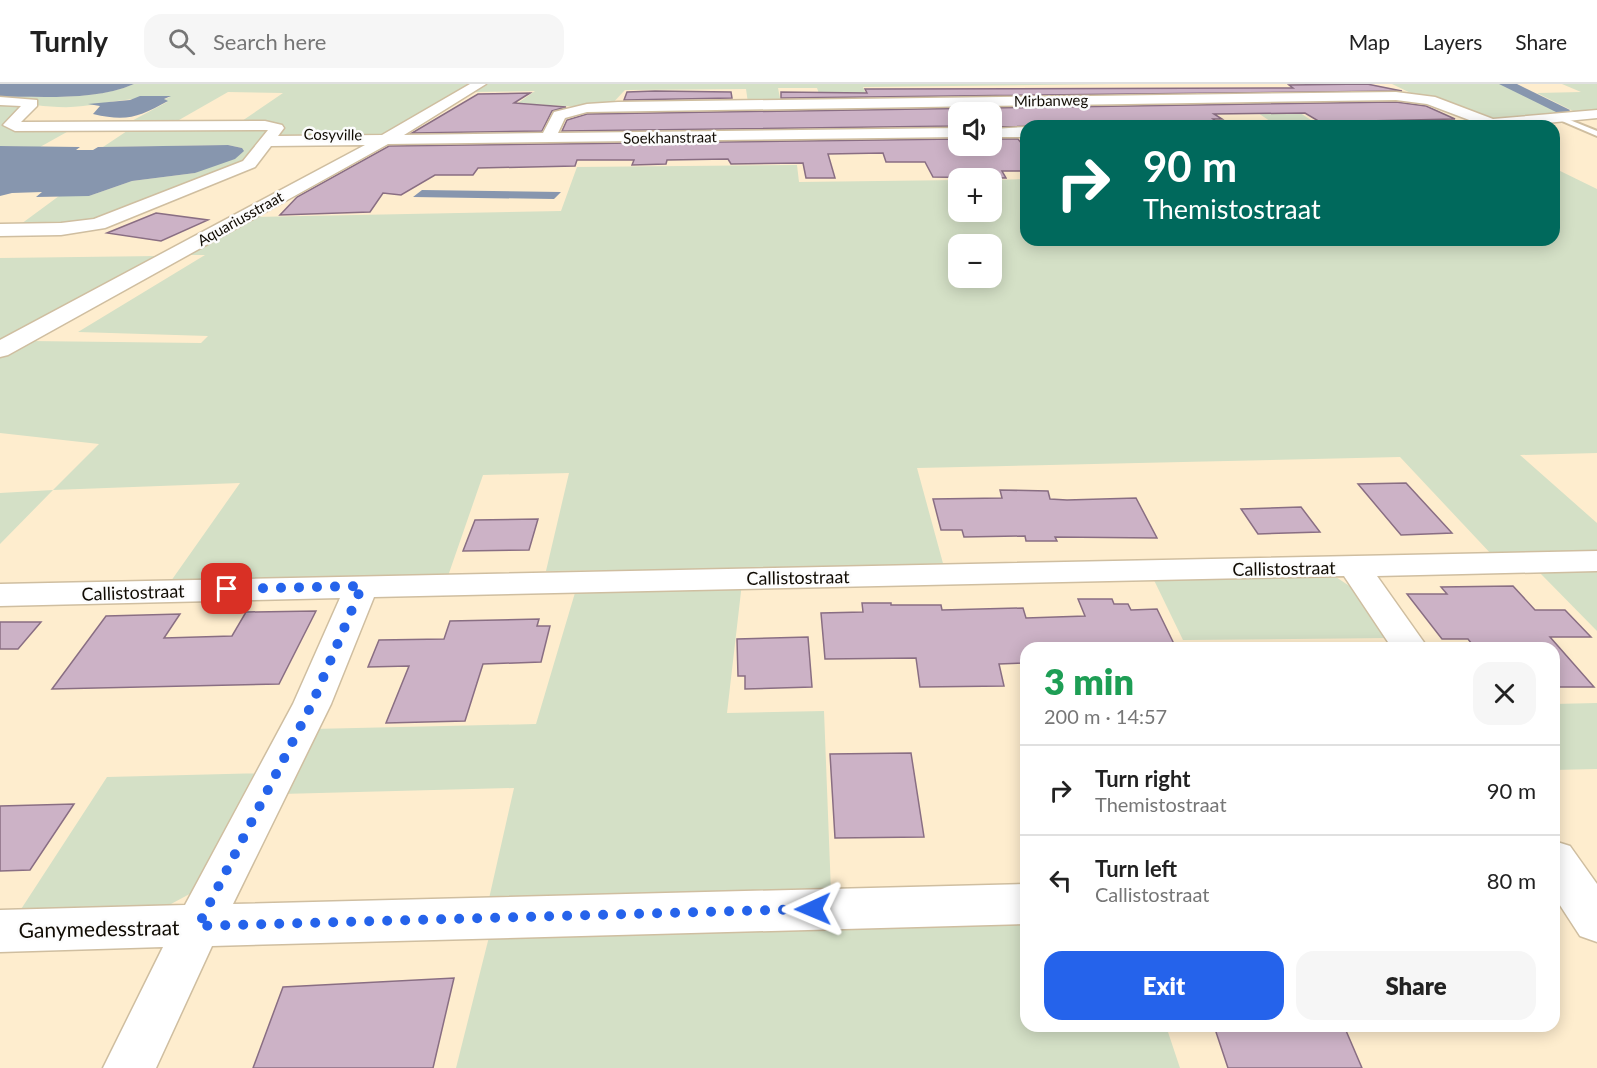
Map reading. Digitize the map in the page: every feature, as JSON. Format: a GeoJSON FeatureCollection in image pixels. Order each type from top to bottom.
{"type":"FeatureCollection","features":[{"type":"Feature","properties":{"kind":"street","name":"Aquariusstraat"},"geometry":{"type":"LineString","coordinates":[[0,350],[375,138],[479,84]]}},
{"type":"Feature","properties":{"kind":"street","name":"Mirbanweg"},"geometry":{"type":"LineString","coordinates":[[548,138],[559,116],[570,111],[653,106],[1410,97],[1443,103],[1483,120]]}},
{"type":"Feature","properties":{"kind":"street"},"geometry":{"type":"LineString","coordinates":[[0,101],[32,103],[10,125],[15,127],[265,125],[277,128],[272,138],[249,164],[98,224],[61,229],[0,230]]}},
{"type":"Feature","properties":{"kind":"street"},"geometry":{"type":"LineString","coordinates":[[1527,120],[1593,114]]}},
{"type":"Feature","properties":{"kind":"street"},"geometry":{"type":"LineString","coordinates":[[1002,133],[1020,132]]}},
{"type":"Feature","properties":{"kind":"street","name":"Soekhanstraat"},"geometry":{"type":"LineString","coordinates":[[375,138],[948,133]]}},
{"type":"Feature","properties":{"kind":"street","name":"Cosyville"},"geometry":{"type":"LineString","coordinates":[[272,138],[375,138]]}},
{"type":"Feature","properties":{"kind":"street","name":"Callistostraat"},"geometry":{"type":"LineString","coordinates":[[0,596],[362,586],[1597,561]]}},
{"type":"Feature","properties":{"kind":"street"},"geometry":{"type":"LineString","coordinates":[[1354,567],[1406,642]]}},
{"type":"Feature","properties":{"kind":"street"},"geometry":{"type":"LineString","coordinates":[[129,1068],[198,926],[312,704],[362,586]]}},
{"type":"Feature","properties":{"kind":"street","name":"Ganymedesstraat"},"geometry":{"type":"LineString","coordinates":[[0,931],[1020,904]]}},
{"type":"Feature","properties":{"kind":"lane"},"geometry":{"type":"LineString","coordinates":[[1562,116],[1597,134]]}},
{"type":"Feature","properties":{"kind":"green space"},"geometry":{"type":"Polygon","coordinates":[[[134,84],[474,84],[379,138],[276,137],[283,127],[239,123],[283,93],[228,92],[172,124],[126,124],[167,102],[163,100],[170,97],[137,98],[73,107],[0,103],[0,97],[85,95],[134,84]]]}},
{"type":"Feature","properties":{"kind":"green space"},"geometry":{"type":"Polygon","coordinates":[[[484,84],[1115,84],[863,87],[869,101],[822,102],[817,88],[778,88],[781,103],[748,103],[746,89],[625,90],[610,106],[579,107],[518,103],[535,91],[470,92],[484,84]]]}},
{"type":"Feature","properties":{"kind":"green space"},"geometry":{"type":"Polygon","coordinates":[[[1392,84],[1501,84],[1564,114],[1490,120],[1417,96],[1392,84]]]}},
{"type":"Feature","properties":{"kind":"green space"},"geometry":{"type":"Polygon","coordinates":[[[1562,84],[1597,84],[1597,112],[1577,113],[1537,93],[1581,92],[1562,84]]]}},
{"type":"Feature","properties":{"kind":"green space"},"geometry":{"type":"Polygon","coordinates":[[[1279,99],[1311,120],[1268,120],[1242,102],[1279,99]]]}},
{"type":"Feature","properties":{"kind":"green space"},"geometry":{"type":"Polygon","coordinates":[[[0,104],[27,106],[6,124],[8,128],[74,128],[40,147],[0,146],[0,104]]]}},
{"type":"Feature","properties":{"kind":"green space"},"geometry":{"type":"Polygon","coordinates":[[[133,127],[269,129],[244,164],[88,223],[21,224],[59,196],[89,196],[132,181],[195,173],[242,148],[228,145],[103,147],[133,127]]]}},
{"type":"Feature","properties":{"kind":"green space"},"geometry":{"type":"Polygon","coordinates":[[[797,165],[799,182],[948,180],[948,222],[1002,222],[1002,180],[1020,179],[1020,246],[1560,246],[1560,171],[1597,189],[1597,453],[1520,455],[1597,523],[1597,554],[1493,556],[1400,457],[917,468],[944,567],[546,571],[569,473],[483,475],[448,576],[171,581],[240,483],[53,490],[99,444],[0,433],[0,357],[30,341],[201,343],[208,336],[78,332],[205,255],[185,255],[251,217],[561,211],[577,167],[797,165]]]}},
{"type":"Feature","properties":{"kind":"green space"},"geometry":{"type":"Polygon","coordinates":[[[158,256],[0,342],[0,258],[158,256]]]}},
{"type":"Feature","properties":{"kind":"green space"},"geometry":{"type":"Polygon","coordinates":[[[53,490],[0,544],[0,493],[53,490]]]}},
{"type":"Feature","properties":{"kind":"green space"},"geometry":{"type":"Polygon","coordinates":[[[1597,570],[1597,631],[1539,572],[1597,570]]]}},
{"type":"Feature","properties":{"kind":"green space"},"geometry":{"type":"Polygon","coordinates":[[[1333,575],[1354,589],[1390,638],[1183,640],[1152,576],[1333,575]]]}},
{"type":"Feature","properties":{"kind":"green space"},"geometry":{"type":"Polygon","coordinates":[[[742,583],[727,713],[824,711],[831,892],[488,903],[514,788],[281,794],[312,729],[536,724],[577,586],[742,583]]]}},
{"type":"Feature","properties":{"kind":"green space"},"geometry":{"type":"Polygon","coordinates":[[[1597,703],[1597,769],[1560,770],[1560,704],[1597,703]]]}},
{"type":"Feature","properties":{"kind":"green space"},"geometry":{"type":"Polygon","coordinates":[[[266,773],[197,890],[158,911],[14,920],[107,777],[266,773]]]}},
{"type":"Feature","properties":{"kind":"green space"},"geometry":{"type":"Polygon","coordinates":[[[1020,916],[1020,1032],[1168,1032],[1180,1068],[456,1068],[491,929],[1020,916]]]}},
{"type":"Feature","properties":{"kind":"water"},"geometry":{"type":"Polygon","coordinates":[[[0,84],[134,84],[87,95],[0,97],[0,84]]]}},
{"type":"Feature","properties":{"kind":"water"},"geometry":{"type":"Polygon","coordinates":[[[140,96],[171,96],[164,99],[168,101],[149,111],[124,118],[93,114],[100,106],[88,104],[130,100],[140,96]]]}},
{"type":"Feature","properties":{"kind":"water"},"geometry":{"type":"Polygon","coordinates":[[[228,145],[242,148],[244,151],[235,159],[195,173],[132,181],[89,196],[36,197],[42,192],[12,193],[0,196],[0,146],[80,147],[76,150],[93,150],[98,147],[228,145]]]}},
{"type":"Feature","properties":{"kind":"water"},"geometry":{"type":"Polygon","coordinates":[[[422,190],[561,192],[554,199],[413,197],[422,190]]]}},
{"type":"Feature","properties":{"kind":"building"},"geometry":{"type":"Polygon","coordinates":[[[1367,84],[1402,91],[781,98],[781,92],[867,93],[865,89],[1293,88],[1289,85],[1367,84]]]}},
{"type":"Feature","properties":{"kind":"building"},"geometry":{"type":"Polygon","coordinates":[[[627,92],[731,92],[732,98],[624,100],[627,92]]]}},
{"type":"Feature","properties":{"kind":"building"},"geometry":{"type":"Polygon","coordinates":[[[530,93],[514,103],[566,107],[552,111],[542,131],[412,133],[478,94],[530,93]]]}},
{"type":"Feature","properties":{"kind":"building"},"geometry":{"type":"Polygon","coordinates":[[[1396,102],[1426,106],[1455,119],[1317,120],[1305,113],[1214,114],[1222,119],[1020,120],[1020,127],[1002,127],[1002,108],[1396,102]]]}},
{"type":"Feature","properties":{"kind":"building"},"geometry":{"type":"Polygon","coordinates":[[[948,109],[948,126],[562,131],[567,120],[587,114],[948,109]]]}},
{"type":"Feature","properties":{"kind":"building"},"geometry":{"type":"Polygon","coordinates":[[[948,139],[948,156],[1002,156],[1002,139],[1018,139],[1020,142],[1020,171],[1002,171],[1002,168],[948,168],[948,177],[933,177],[925,162],[886,162],[883,153],[828,154],[835,178],[806,178],[803,163],[731,164],[728,159],[667,160],[666,164],[632,165],[634,160],[577,160],[575,166],[478,168],[473,175],[435,175],[401,195],[383,193],[370,212],[280,215],[297,197],[389,146],[948,139]]]}},
{"type":"Feature","properties":{"kind":"building"},"geometry":{"type":"Polygon","coordinates":[[[156,213],[208,220],[161,241],[107,233],[156,213]]]}},
{"type":"Feature","properties":{"kind":"building"},"geometry":{"type":"Polygon","coordinates":[[[1406,483],[1452,533],[1401,535],[1358,484],[1406,483]]]}},
{"type":"Feature","properties":{"kind":"building"},"geometry":{"type":"Polygon","coordinates":[[[1000,490],[1048,491],[1050,499],[1067,500],[1136,498],[1157,538],[1055,537],[1057,541],[1026,541],[1025,536],[964,537],[962,530],[941,530],[933,499],[1002,498],[1000,490]]]}},
{"type":"Feature","properties":{"kind":"building"},"geometry":{"type":"Polygon","coordinates":[[[1301,507],[1320,532],[1258,534],[1241,509],[1301,507]]]}},
{"type":"Feature","properties":{"kind":"building"},"geometry":{"type":"Polygon","coordinates":[[[538,519],[529,550],[463,551],[475,520],[538,519]]]}},
{"type":"Feature","properties":{"kind":"building"},"geometry":{"type":"Polygon","coordinates":[[[1513,586],[1535,610],[1565,610],[1591,637],[1550,637],[1554,642],[1470,642],[1468,639],[1442,639],[1407,594],[1447,594],[1441,587],[1513,586]]]}},
{"type":"Feature","properties":{"kind":"building"},"geometry":{"type":"Polygon","coordinates":[[[1078,599],[1112,599],[1114,604],[1128,604],[1131,610],[1157,609],[1173,642],[1020,642],[1020,663],[999,664],[1004,686],[920,687],[916,658],[825,659],[821,613],[863,612],[862,603],[891,603],[891,605],[941,605],[942,610],[1023,608],[1026,618],[1085,616],[1078,599]]]}},
{"type":"Feature","properties":{"kind":"building"},"geometry":{"type":"Polygon","coordinates":[[[316,611],[279,684],[52,689],[106,616],[180,614],[164,638],[232,636],[246,612],[316,611]]]}},
{"type":"Feature","properties":{"kind":"building"},"geometry":{"type":"Polygon","coordinates":[[[539,619],[537,626],[550,626],[541,662],[483,664],[465,721],[386,723],[409,666],[368,667],[379,640],[444,639],[450,621],[539,619]]]}},
{"type":"Feature","properties":{"kind":"building"},"geometry":{"type":"Polygon","coordinates":[[[0,622],[41,622],[18,649],[0,649],[0,622]]]}},
{"type":"Feature","properties":{"kind":"building"},"geometry":{"type":"Polygon","coordinates":[[[808,637],[812,687],[745,689],[745,676],[738,676],[737,639],[808,637]]]}},
{"type":"Feature","properties":{"kind":"building"},"geometry":{"type":"Polygon","coordinates":[[[1560,648],[1594,687],[1560,687],[1560,648]]]}},
{"type":"Feature","properties":{"kind":"building"},"geometry":{"type":"Polygon","coordinates":[[[911,753],[924,837],[835,838],[830,754],[911,753]]]}},
{"type":"Feature","properties":{"kind":"building"},"geometry":{"type":"Polygon","coordinates":[[[74,804],[30,870],[0,871],[0,806],[74,804]]]}},
{"type":"Feature","properties":{"kind":"building"},"geometry":{"type":"Polygon","coordinates":[[[454,978],[433,1068],[253,1068],[283,987],[454,978]]]}},
{"type":"Feature","properties":{"kind":"building"},"geometry":{"type":"Polygon","coordinates":[[[1216,1032],[1347,1032],[1362,1068],[1228,1068],[1216,1032]]]}},
{"type":"Feature","properties":{"kind":"waterway"},"geometry":{"type":"LineString","coordinates":[[1506,84],[1563,110]]}},
{"type":"Feature","properties":{"kind":"waterway"},"geometry":{"type":"LineString","coordinates":[[1582,119],[1597,118]]}},
{"type":"Feature","properties":{"kind":"route"},"geometry":{"type":"LineString","coordinates":[[227,589],[362,586],[312,704],[198,926],[813,909]]}}]}
